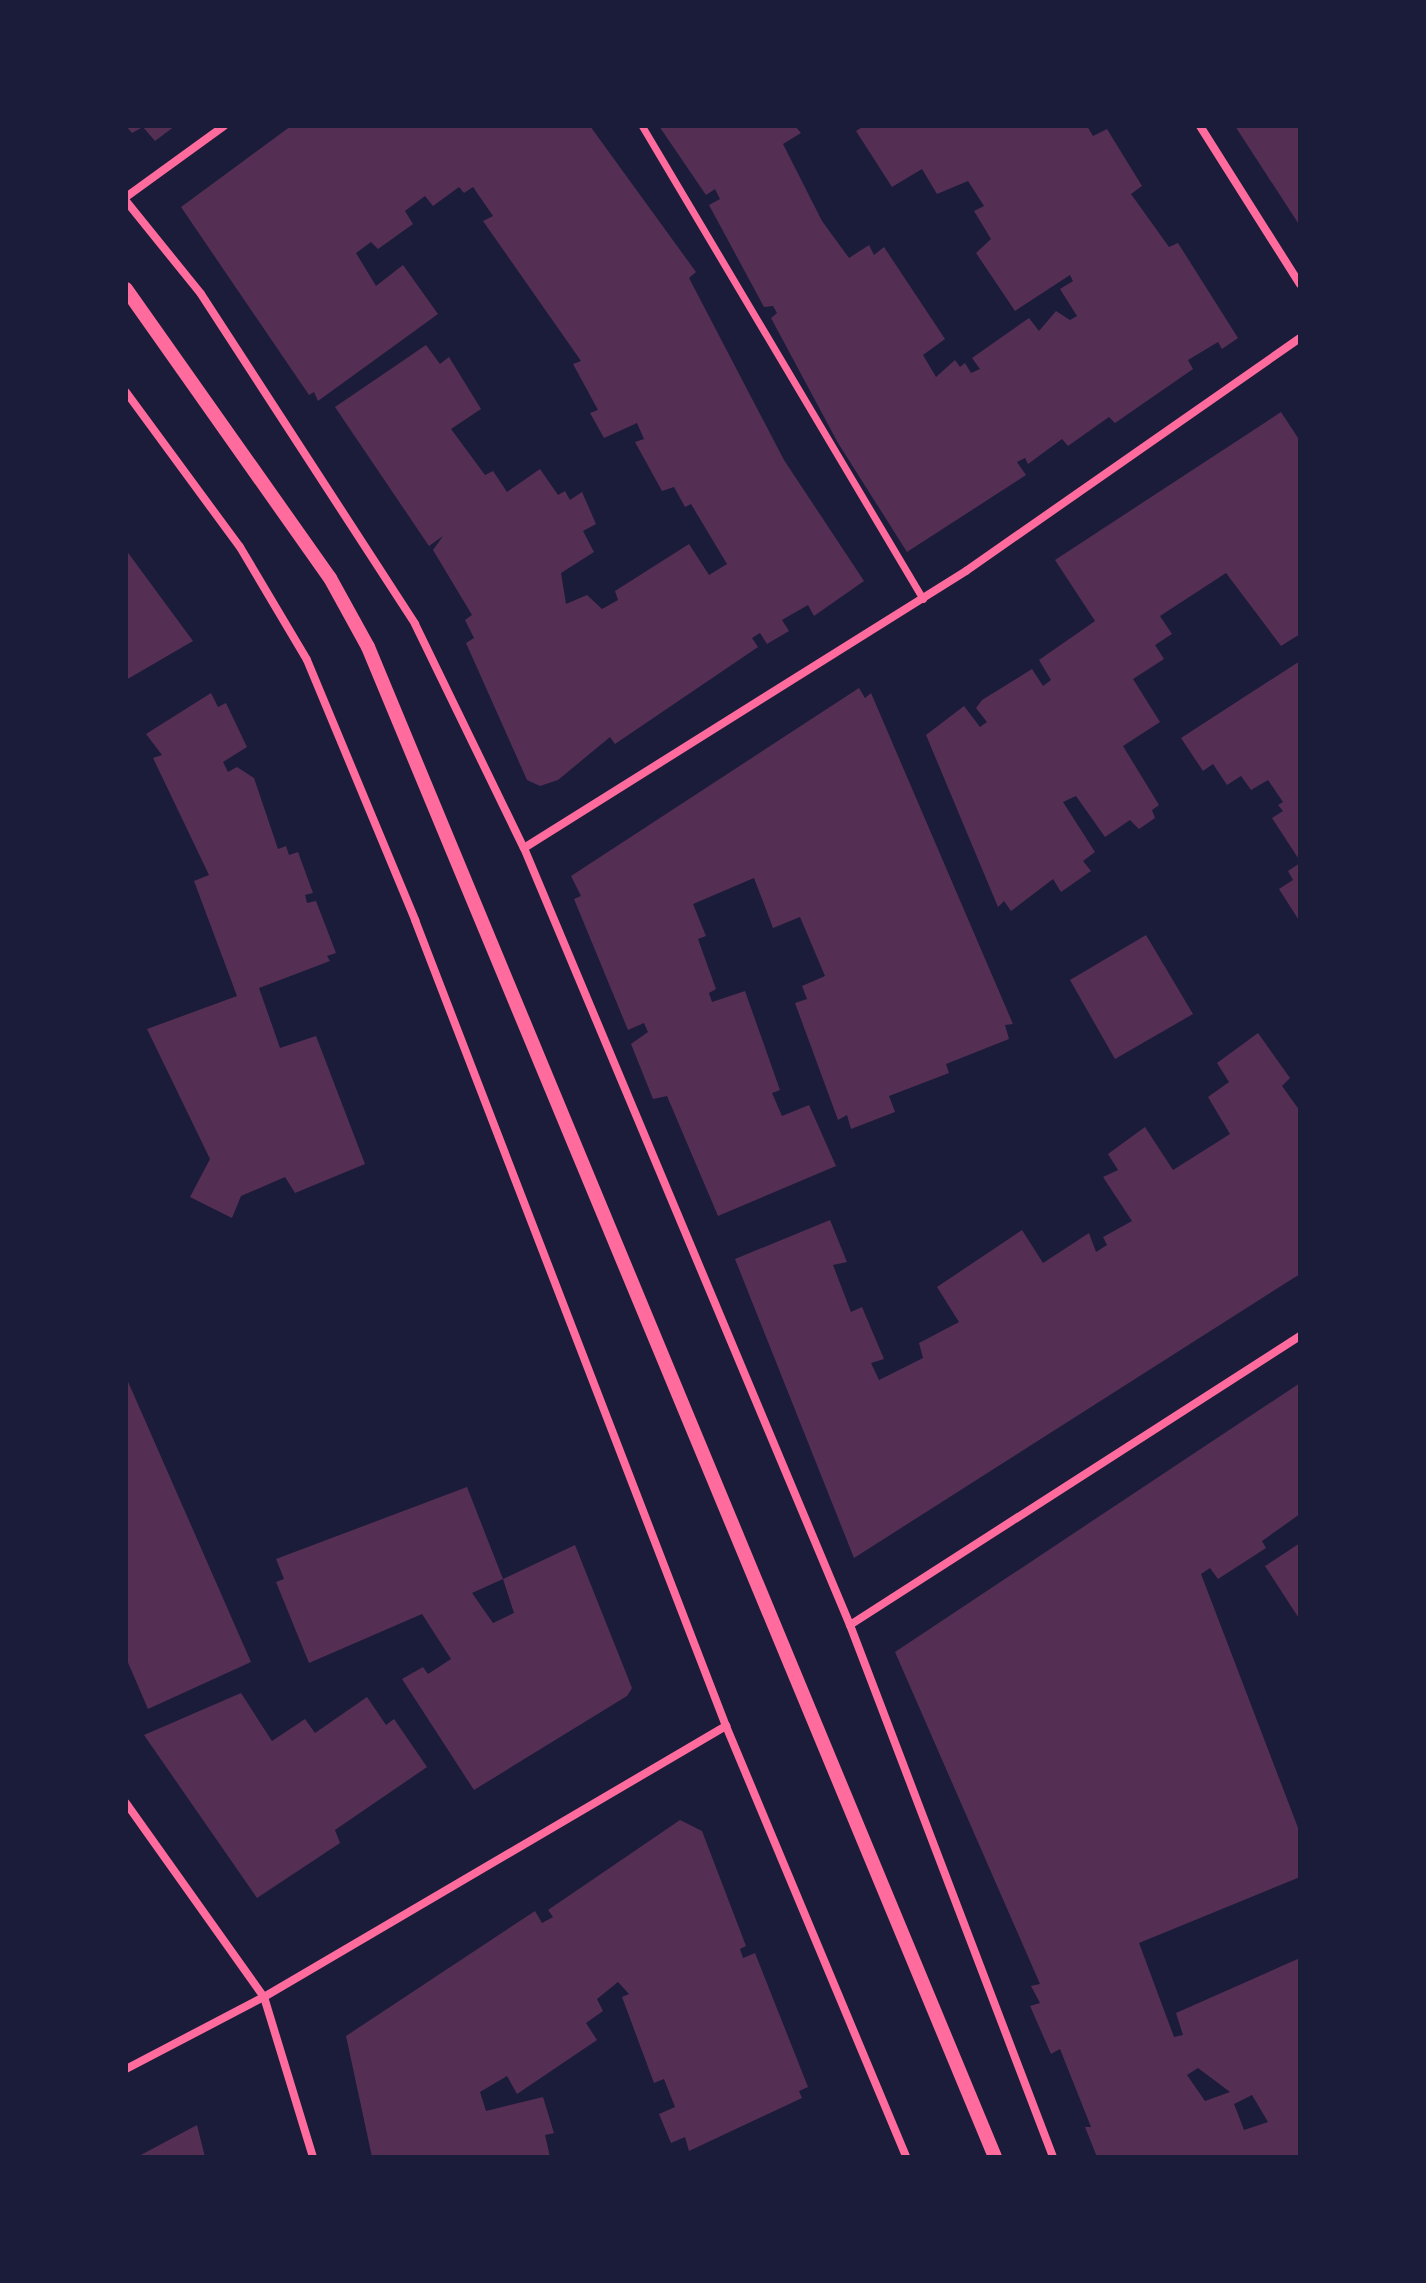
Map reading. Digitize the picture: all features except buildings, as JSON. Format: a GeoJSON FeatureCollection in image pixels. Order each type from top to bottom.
{"type":"FeatureCollection","features":[{"type":"Feature","properties":{"kind":"street"},"geometry":{"type":"LineString","coordinates":[[224,126],[126,199],[201,294],[415,624],[524,848],[850,1625],[1053,2157]]}},
{"type":"Feature","properties":{"kind":"street"},"geometry":{"type":"LineString","coordinates":[[642,126],[923,599]]}},
{"type":"Feature","properties":{"kind":"street"},"geometry":{"type":"LineString","coordinates":[[1200,126],[1300,284]]}},
{"type":"Feature","properties":{"kind":"street"},"geometry":{"type":"LineString","coordinates":[[126,289],[330,578],[368,647],[995,2157]]}},
{"type":"Feature","properties":{"kind":"street"},"geometry":{"type":"LineString","coordinates":[[524,848],[923,599],[1300,338]]}},
{"type":"Feature","properties":{"kind":"street"},"geometry":{"type":"LineString","coordinates":[[126,392],[240,547],[307,660],[415,920],[726,1726],[906,2157]]}},
{"type":"Feature","properties":{"kind":"street"},"geometry":{"type":"LineString","coordinates":[[850,1625],[1300,1336]]}},
{"type":"Feature","properties":{"kind":"street"},"geometry":{"type":"LineString","coordinates":[[126,2069],[264,1997],[726,1726]]}},
{"type":"Feature","properties":{"kind":"street"},"geometry":{"type":"LineString","coordinates":[[126,1803],[264,1997],[313,2157]]}}]}
